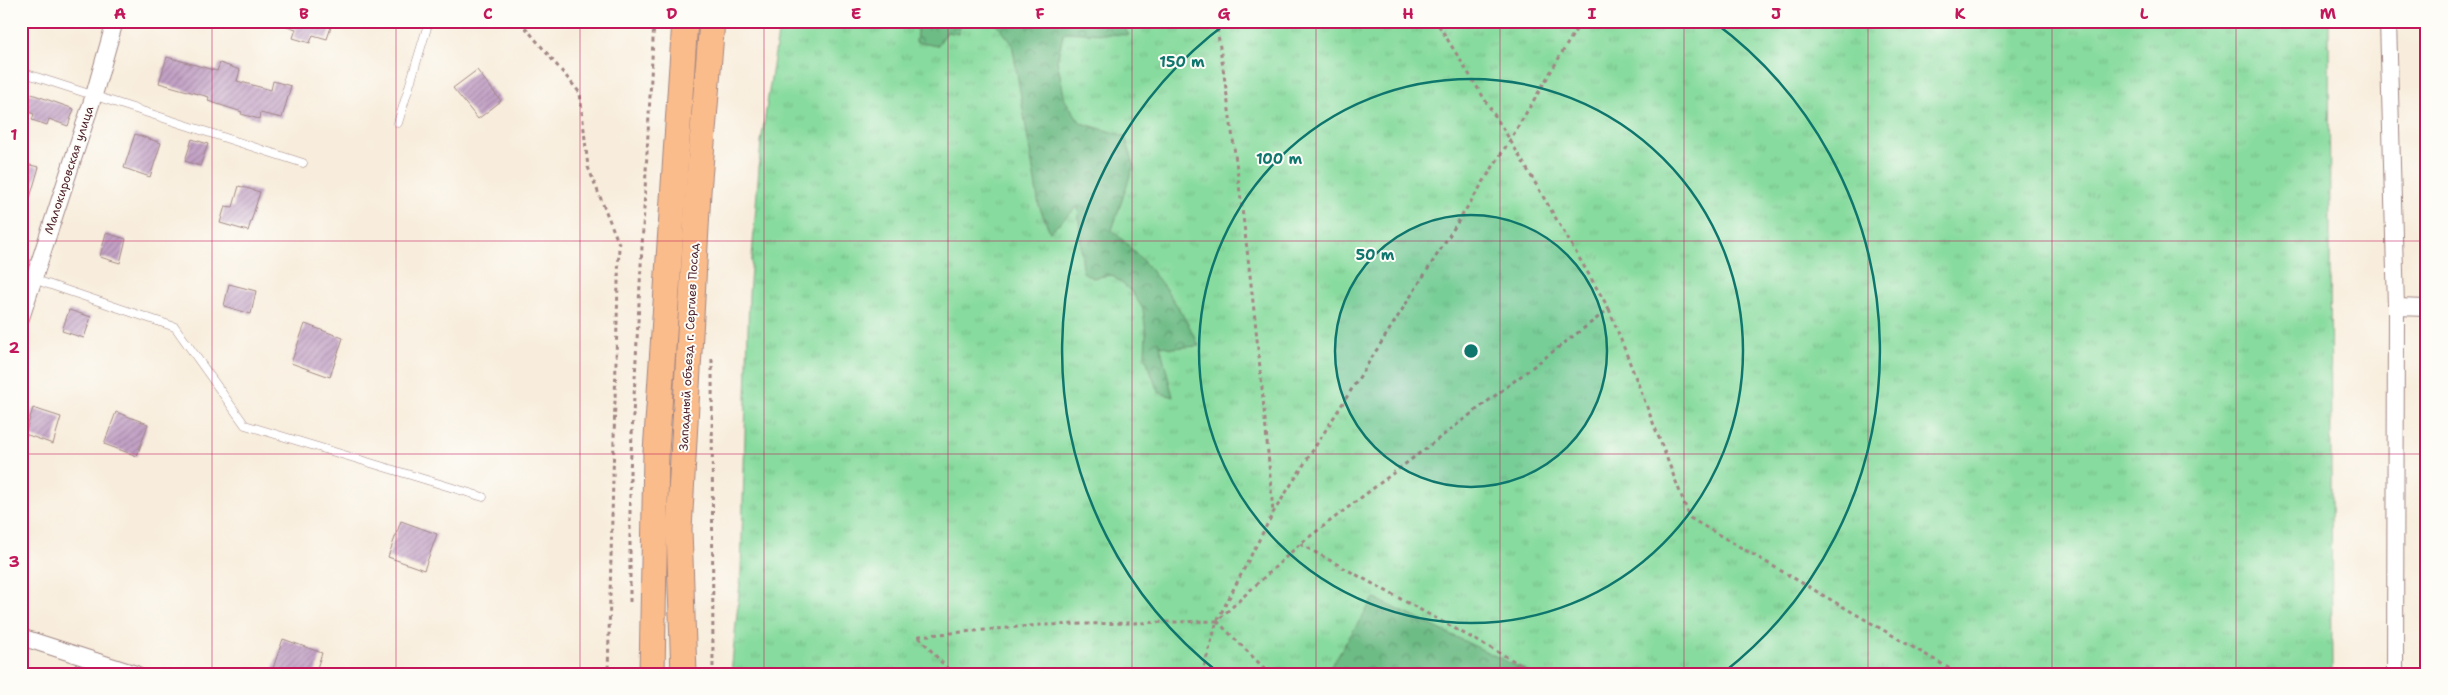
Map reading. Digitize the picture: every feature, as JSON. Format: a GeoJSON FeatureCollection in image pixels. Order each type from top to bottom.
{"type":"FeatureCollection","features":[{"type":"Feature","properties":{"kind":"main road","name":"Западный объезд г. Сергиев Посад"},"geometry":{"type":"LineString","coordinates":[[652,674],[656,452],[685,21]]}},
{"type":"Feature","properties":{"kind":"main road","name":"Западный объезд г. Сергиев Посад"},"geometry":{"type":"LineString","coordinates":[[684,674],[679,529],[698,192],[712,21]]}},
{"type":"Feature","properties":{"kind":"street","name":"Малокировская улица"},"geometry":{"type":"LineString","coordinates":[[21,318],[94,95],[115,21]]}},
{"type":"Feature","properties":{"kind":"street"},"geometry":{"type":"LineString","coordinates":[[2388,21],[2396,307],[2395,674]]}},
{"type":"Feature","properties":{"kind":"street"},"geometry":{"type":"LineString","coordinates":[[2396,307],[2427,308]]}},
{"type":"Feature","properties":{"kind":"street"},"geometry":{"type":"LineString","coordinates":[[21,637],[136,674]]}},
{"type":"Feature","properties":{"kind":"lane"},"geometry":{"type":"LineString","coordinates":[[398,123],[429,21]]}},
{"type":"Feature","properties":{"kind":"lane"},"geometry":{"type":"LineString","coordinates":[[21,72],[303,163]]}},
{"type":"Feature","properties":{"kind":"lane"},"geometry":{"type":"LineString","coordinates":[[33,279],[175,327],[245,425],[483,496]]}},
{"type":"Feature","properties":{"kind":"path"},"geometry":{"type":"LineString","coordinates":[[520,21],[580,93],[588,167],[619,244],[608,674]]}},
{"type":"Feature","properties":{"kind":"path"},"geometry":{"type":"LineString","coordinates":[[630,606],[630,472],[654,21]]}},
{"type":"Feature","properties":{"kind":"path"},"geometry":{"type":"LineString","coordinates":[[1216,21],[1236,150],[1263,384],[1273,513]]}},
{"type":"Feature","properties":{"kind":"path"},"geometry":{"type":"LineString","coordinates":[[1436,21],[1510,140],[1609,309],[1690,518],[1959,674]]}},
{"type":"Feature","properties":{"kind":"path"},"geometry":{"type":"LineString","coordinates":[[1202,674],[1217,621],[1273,513],[1510,140],[1581,21]]}},
{"type":"Feature","properties":{"kind":"path"},"geometry":{"type":"LineString","coordinates":[[952,674],[918,636],[1041,625],[1217,621],[1300,544],[1609,309]]}},
{"type":"Feature","properties":{"kind":"path"},"geometry":{"type":"LineString","coordinates":[[712,349],[713,674]]}},
{"type":"Feature","properties":{"kind":"path"},"geometry":{"type":"LineString","coordinates":[[1300,544],[1538,674]]}},
{"type":"Feature","properties":{"kind":"path"},"geometry":{"type":"LineString","coordinates":[[1217,621],[1270,674]]}},
{"type":"Feature","properties":{"kind":"green space"},"geometry":{"type":"Polygon","coordinates":[[[780,21],[2329,21],[2332,674],[731,674],[741,573],[749,295],[761,142],[780,21]]]}},
{"type":"Feature","properties":{"kind":"green space"},"geometry":{"type":"Polygon","coordinates":[[[918,21],[962,21],[958,34],[947,32],[937,46],[916,42],[918,21]]]}},
{"type":"Feature","properties":{"kind":"green space"},"geometry":{"type":"Polygon","coordinates":[[[994,21],[1120,21],[1129,35],[1064,32],[1057,60],[1065,100],[1081,123],[1125,136],[1134,164],[1112,230],[1138,255],[1162,284],[1182,314],[1199,346],[1171,348],[1160,345],[1173,397],[1158,392],[1145,356],[1146,334],[1143,309],[1132,292],[1112,275],[1092,278],[1083,272],[1078,206],[1050,232],[1039,206],[1012,43],[994,21]]]}},
{"type":"Feature","properties":{"kind":"green space"},"geometry":{"type":"Polygon","coordinates":[[[1374,598],[1533,674],[1326,674],[1374,598]]]}},
{"type":"Feature","properties":{"kind":"building"},"geometry":{"type":"Polygon","coordinates":[[[282,21],[333,21],[327,39],[313,35],[310,43],[293,38],[296,29],[281,24],[282,21]]]}},
{"type":"Feature","properties":{"kind":"building"},"geometry":{"type":"Polygon","coordinates":[[[167,57],[217,71],[220,63],[240,70],[237,81],[271,90],[273,81],[291,86],[282,118],[260,113],[259,119],[241,114],[242,112],[208,101],[209,97],[159,83],[167,57]]]}},
{"type":"Feature","properties":{"kind":"building"},"geometry":{"type":"Polygon","coordinates":[[[477,70],[501,101],[478,119],[453,88],[477,70]]]}},
{"type":"Feature","properties":{"kind":"building"},"geometry":{"type":"Polygon","coordinates":[[[26,92],[74,109],[68,126],[49,119],[47,125],[32,120],[34,114],[21,109],[26,92]]]}},
{"type":"Feature","properties":{"kind":"building"},"geometry":{"type":"Polygon","coordinates":[[[135,134],[161,143],[150,177],[124,168],[135,134]]]}},
{"type":"Feature","properties":{"kind":"building"},"geometry":{"type":"Polygon","coordinates":[[[192,139],[208,144],[200,166],[185,161],[192,139]]]}},
{"type":"Feature","properties":{"kind":"building"},"geometry":{"type":"Polygon","coordinates":[[[21,163],[39,167],[25,215],[21,214],[21,163]]]}},
{"type":"Feature","properties":{"kind":"building"},"geometry":{"type":"Polygon","coordinates":[[[239,186],[260,192],[248,231],[220,223],[225,206],[233,207],[239,186]]]}},
{"type":"Feature","properties":{"kind":"building"},"geometry":{"type":"Polygon","coordinates":[[[106,233],[126,239],[120,263],[100,257],[106,233]]]}},
{"type":"Feature","properties":{"kind":"building"},"geometry":{"type":"Polygon","coordinates":[[[229,284],[256,291],[251,314],[224,306],[229,284]]]}},
{"type":"Feature","properties":{"kind":"building"},"geometry":{"type":"Polygon","coordinates":[[[69,310],[91,317],[84,338],[62,331],[69,310]]]}},
{"type":"Feature","properties":{"kind":"building"},"geometry":{"type":"Polygon","coordinates":[[[305,324],[343,338],[330,377],[291,363],[305,324]]]}},
{"type":"Feature","properties":{"kind":"building"},"geometry":{"type":"Polygon","coordinates":[[[33,408],[61,417],[53,444],[25,434],[33,408]]]}},
{"type":"Feature","properties":{"kind":"building"},"geometry":{"type":"Polygon","coordinates":[[[116,412],[148,424],[137,456],[104,444],[116,412]]]}},
{"type":"Feature","properties":{"kind":"building"},"geometry":{"type":"Polygon","coordinates":[[[401,521],[437,534],[424,570],[388,557],[401,521]]]}},
{"type":"Feature","properties":{"kind":"building"},"geometry":{"type":"Polygon","coordinates":[[[283,639],[322,653],[315,674],[271,674],[283,639]]]}}]}
